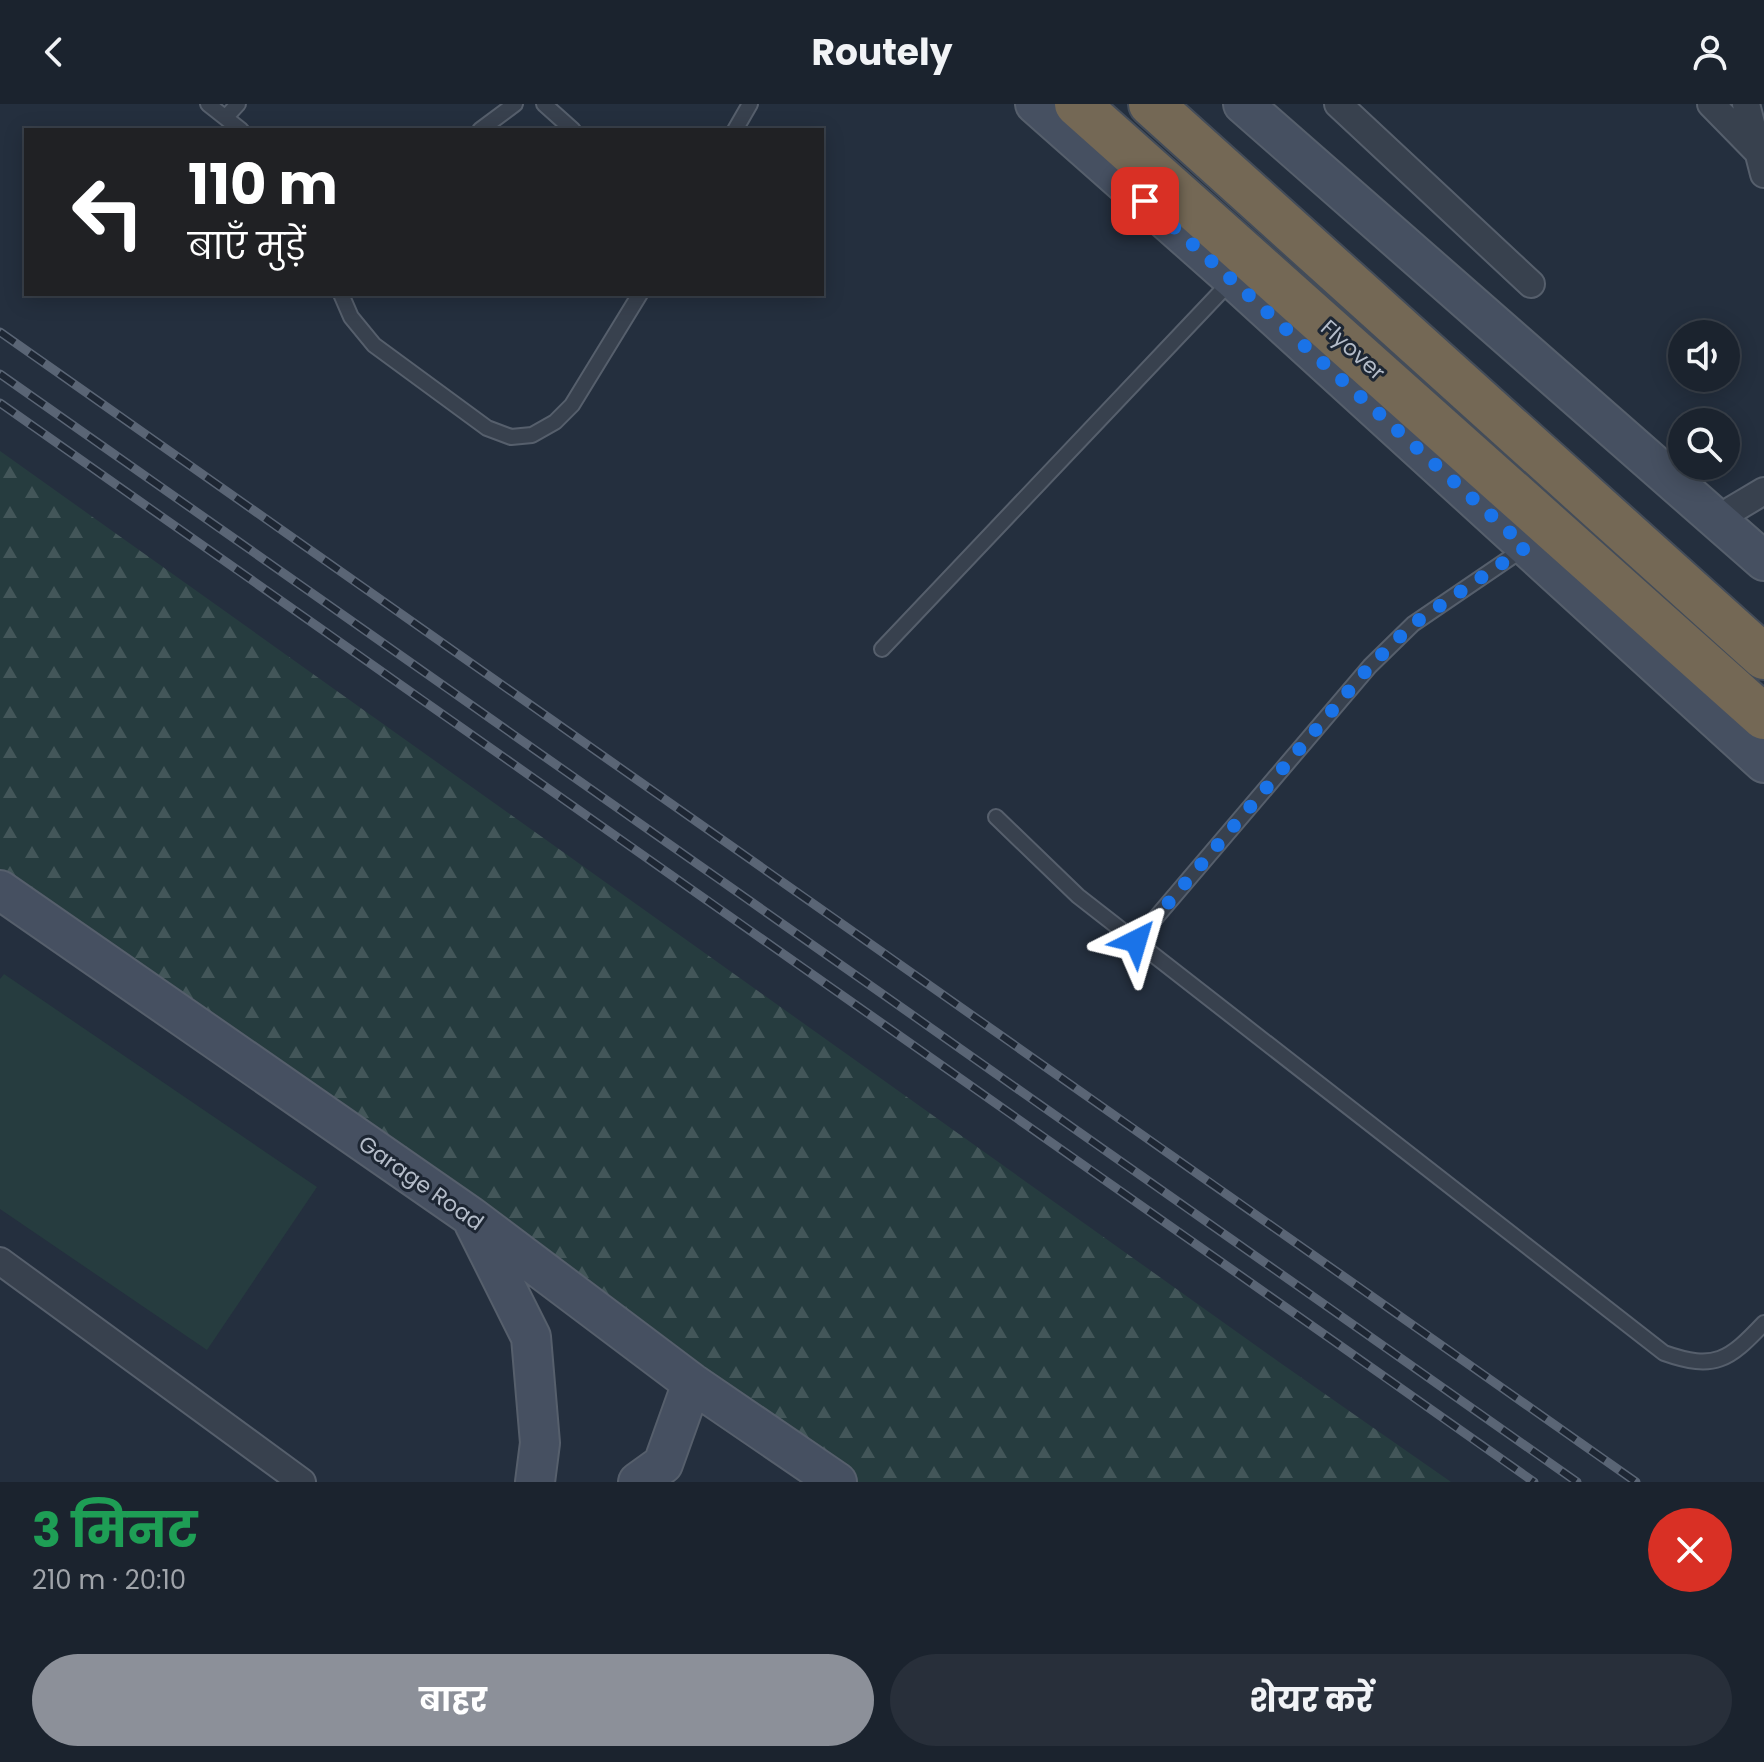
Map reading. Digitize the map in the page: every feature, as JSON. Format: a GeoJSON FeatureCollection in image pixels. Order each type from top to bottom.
{"type":"FeatureCollection","features":[{"type":"Feature","properties":{"kind":"highway"},"geometry":{"type":"LineString","coordinates":[[1151,104],[1764,657]]}},
{"type":"Feature","properties":{"kind":"highway","name":"Flyover"},"geometry":{"type":"LineString","coordinates":[[1083,110],[1619,608],[1764,717]]}},
{"type":"Feature","properties":{"kind":"street"},"geometry":{"type":"LineString","coordinates":[[1035,104],[1233,279],[1526,547],[1619,608],[1764,763]]}},
{"type":"Feature","properties":{"kind":"street"},"geometry":{"type":"LineString","coordinates":[[1243,104],[1764,561]]}},
{"type":"Feature","properties":{"kind":"street"},"geometry":{"type":"LineString","coordinates":[[1338,104],[1531,284]]}},
{"type":"Feature","properties":{"kind":"street"},"geometry":{"type":"LineString","coordinates":[[1711,104],[1760,162]]}},
{"type":"Feature","properties":{"kind":"street"},"geometry":{"type":"LineString","coordinates":[[1746,104],[1760,162]]}},
{"type":"Feature","properties":{"kind":"street"},"geometry":{"type":"LineString","coordinates":[[1732,510],[1764,491]]}},
{"type":"Feature","properties":{"kind":"street","name":"Garage Road"},"geometry":{"type":"LineString","coordinates":[[0,890],[470,1216],[692,1383],[837,1482]]}},
{"type":"Feature","properties":{"kind":"street"},"geometry":{"type":"LineString","coordinates":[[470,1216],[531,1337],[540,1443],[535,1482]]}},
{"type":"Feature","properties":{"kind":"street"},"geometry":{"type":"LineString","coordinates":[[0,1261],[302,1482]]}},
{"type":"Feature","properties":{"kind":"street"},"geometry":{"type":"LineString","coordinates":[[638,1482],[663,1464],[692,1383]]}},
{"type":"Feature","properties":{"kind":"lane"},"geometry":{"type":"LineString","coordinates":[[208,104],[239,128]]}},
{"type":"Feature","properties":{"kind":"lane"},"geometry":{"type":"LineString","coordinates":[[226,117],[238,104]]}},
{"type":"Feature","properties":{"kind":"lane"},"geometry":{"type":"LineString","coordinates":[[483,128],[515,104]]}},
{"type":"Feature","properties":{"kind":"lane"},"geometry":{"type":"LineString","coordinates":[[544,104],[571,128]]}},
{"type":"Feature","properties":{"kind":"lane"},"geometry":{"type":"LineString","coordinates":[[736,128],[750,104]]}},
{"type":"Feature","properties":{"kind":"lane"},"geometry":{"type":"LineString","coordinates":[[882,649],[1233,279]]}},
{"type":"Feature","properties":{"kind":"lane"},"geometry":{"type":"LineString","coordinates":[[342,296],[351,317],[374,345],[487,428],[511,437],[532,435],[555,422],[572,405],[639,296]]}},
{"type":"Feature","properties":{"kind":"lane"},"geometry":{"type":"LineString","coordinates":[[1136,941],[1370,666],[1413,624],[1526,547]]}},
{"type":"Feature","properties":{"kind":"lane"},"geometry":{"type":"LineString","coordinates":[[996,817],[1078,896],[1664,1353],[1689,1362],[1712,1364],[1732,1354],[1764,1323]]}},
{"type":"Feature","properties":{"kind":"green space"},"geometry":{"type":"Polygon","coordinates":[[[0,451],[1451,1482],[837,1482],[0,890],[0,451]]]}},
{"type":"Feature","properties":{"kind":"green space"},"geometry":{"type":"Polygon","coordinates":[[[4,974],[317,1187],[207,1350],[0,1209],[0,979],[4,974]]]}},
{"type":"Feature","properties":{"kind":"railway"},"geometry":{"type":"LineString","coordinates":[[0,332],[1636,1482]]}},
{"type":"Feature","properties":{"kind":"railway"},"geometry":{"type":"LineString","coordinates":[[0,374],[1577,1482]]}},
{"type":"Feature","properties":{"kind":"railway"},"geometry":{"type":"LineString","coordinates":[[0,403],[1534,1482]]}},
{"type":"Feature","properties":{"kind":"route"},"geometry":{"type":"LineString","coordinates":[[1136,941],[1370,666],[1413,624],[1526,547],[1145,201]]}}]}
